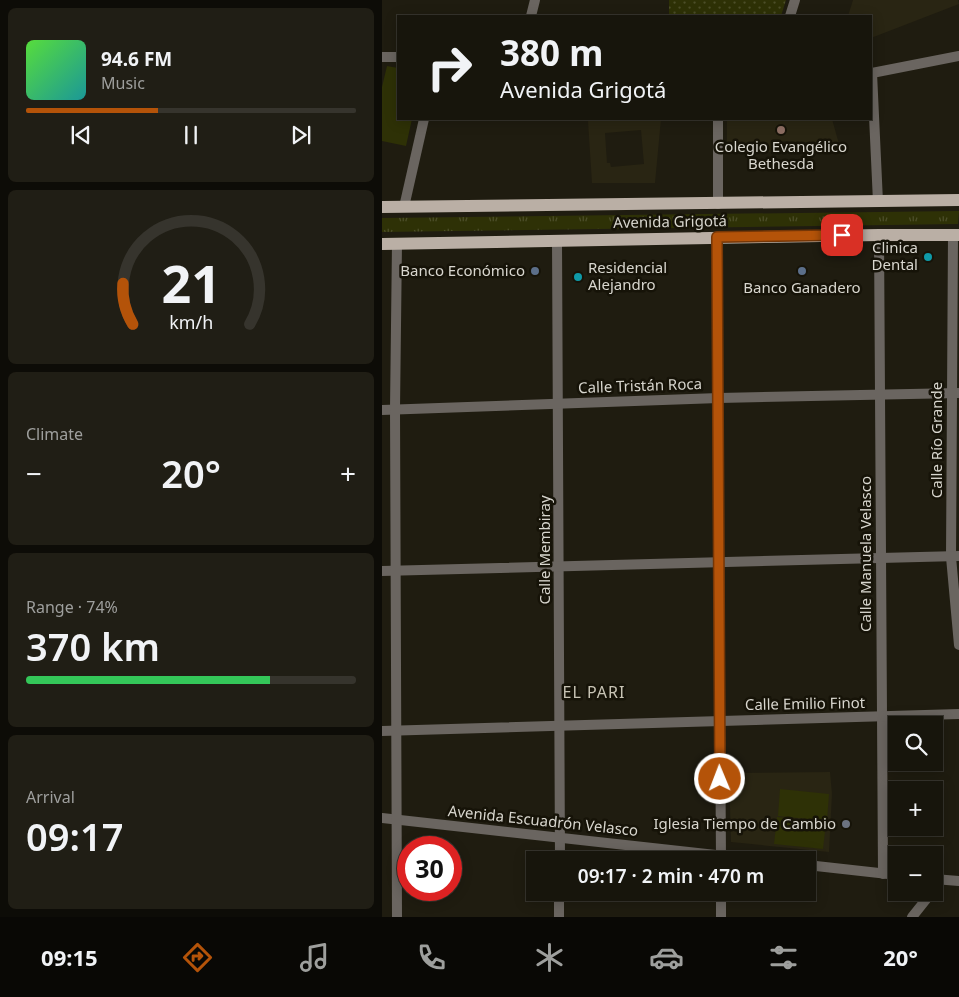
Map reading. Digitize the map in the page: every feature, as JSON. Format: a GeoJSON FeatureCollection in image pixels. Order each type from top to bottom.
{"type":"FeatureCollection","features":[{"type":"Feature","properties":{"kind":"main road","name":"Avenida Grigotá"},"geometry":{"type":"LineString","coordinates":[[382,207],[958,200]]}},
{"type":"Feature","properties":{"kind":"main road","name":"Avenida Grigotá"},"geometry":{"type":"LineString","coordinates":[[382,244],[717,237],[956,235]]}},
{"type":"Feature","properties":{"kind":"street"},"geometry":{"type":"LineString","coordinates":[[532,15],[535,0]]}},
{"type":"Feature","properties":{"kind":"street"},"geometry":{"type":"LineString","coordinates":[[790,15],[795,0]]}},
{"type":"Feature","properties":{"kind":"street"},"geometry":{"type":"LineString","coordinates":[[878,202],[872,73],[958,56]]}},
{"type":"Feature","properties":{"kind":"street"},"geometry":{"type":"LineString","coordinates":[[382,57],[397,57]]}},
{"type":"Feature","properties":{"kind":"street"},"geometry":{"type":"LineString","coordinates":[[404,207],[424,120]]}},
{"type":"Feature","properties":{"kind":"street"},"geometry":{"type":"LineString","coordinates":[[718,120],[718,204]]}},
{"type":"Feature","properties":{"kind":"street","name":"Calle Manuela Velasco"},"geometry":{"type":"LineString","coordinates":[[879,235],[883,874]]}},
{"type":"Feature","properties":{"kind":"street","name":"Calle Río Grande"},"geometry":{"type":"LineString","coordinates":[[956,235],[955,556],[958,645]]}},
{"type":"Feature","properties":{"kind":"street"},"geometry":{"type":"LineString","coordinates":[[717,237],[720,563],[719,721],[722,851]]}},
{"type":"Feature","properties":{"kind":"street","name":"Calle Membiray"},"geometry":{"type":"LineString","coordinates":[[557,241],[560,851]]}},
{"type":"Feature","properties":{"kind":"street"},"geometry":{"type":"LineString","coordinates":[[396,917],[395,410],[397,244]]}},
{"type":"Feature","properties":{"kind":"street","name":"Calle Tristán Roca"},"geometry":{"type":"LineString","coordinates":[[382,410],[719,398],[955,394]]}},
{"type":"Feature","properties":{"kind":"street"},"geometry":{"type":"LineString","coordinates":[[382,571],[955,556]]}},
{"type":"Feature","properties":{"kind":"street","name":"Calle Emilio Finot"},"geometry":{"type":"LineString","coordinates":[[382,731],[881,718],[958,714]]}},
{"type":"Feature","properties":{"kind":"street","name":"Avenida Escuadrón Velasco"},"geometry":{"type":"LineString","coordinates":[[382,818],[662,851]]}},
{"type":"Feature","properties":{"kind":"street"},"geometry":{"type":"LineString","coordinates":[[816,866],[888,874]]}},
{"type":"Feature","properties":{"kind":"street"},"geometry":{"type":"LineString","coordinates":[[943,880],[958,882]]}},
{"type":"Feature","properties":{"kind":"street"},"geometry":{"type":"LineString","coordinates":[[559,901],[559,917]]}},
{"type":"Feature","properties":{"kind":"street"},"geometry":{"type":"LineString","coordinates":[[721,901],[721,917]]}},
{"type":"Feature","properties":{"kind":"street"},"geometry":{"type":"LineString","coordinates":[[912,917],[925,901]]}},
{"type":"Feature","properties":{"kind":"shaded area"},"geometry":{"type":"Polygon","coordinates":[[[853,0],[958,0],[959,4],[872,38],[872,15],[848,15],[853,0]]]}},
{"type":"Feature","properties":{"kind":"shaded area"},"geometry":{"type":"Polygon","coordinates":[[[661,120],[655,183],[592,183],[588,121],[661,120]],[[641,130],[605,133],[607,163],[610,163],[611,167],[644,164],[641,130]]]}},
{"type":"Feature","properties":{"kind":"shaded area","name":"Colegio Evangélico Bethesda"},"geometry":{"type":"Polygon","coordinates":[[[727,120],[832,120],[839,144],[777,141],[776,152],[727,152],[727,120]]]}},
{"type":"Feature","properties":{"kind":"shaded area"},"geometry":{"type":"Polygon","coordinates":[[[830,772],[832,794],[829,852],[731,842],[729,773],[830,772]]]}},
{"type":"Feature","properties":{"kind":"green space"},"geometry":{"type":"Polygon","coordinates":[[[669,0],[786,0],[781,15],[669,15],[669,0]]]}},
{"type":"Feature","properties":{"kind":"green space"},"geometry":{"type":"Polygon","coordinates":[[[387,66],[397,68],[397,120],[412,120],[406,146],[382,141],[382,87],[387,66]]]}},
{"type":"Feature","properties":{"kind":"green space"},"geometry":{"type":"Polygon","coordinates":[[[959,211],[958,224],[382,232],[382,218],[959,211]]]}},
{"type":"Feature","properties":{"kind":"green space"},"geometry":{"type":"Polygon","coordinates":[[[780,789],[829,794],[827,821],[778,816],[780,789]]]}},
{"type":"Feature","properties":{"kind":"green space"},"geometry":{"type":"Polygon","coordinates":[[[777,817],[826,822],[823,849],[774,844],[777,817]]]}},
{"type":"Feature","properties":{"kind":"place","name":"Colegio Evangélico Bethesda"},"geometry":{"type":"Point","coordinates":[781,130]}},
{"type":"Feature","properties":{"kind":"place","name":"Clinica Dental"},"geometry":{"type":"Point","coordinates":[928,257]}},
{"type":"Feature","properties":{"kind":"place","name":"Banco Económico"},"geometry":{"type":"Point","coordinates":[535,271]}},
{"type":"Feature","properties":{"kind":"place","name":"Banco Ganadero"},"geometry":{"type":"Point","coordinates":[802,271]}},
{"type":"Feature","properties":{"kind":"place","name":"Residencial Alejandro"},"geometry":{"type":"Point","coordinates":[578,277]}},
{"type":"Feature","properties":{"kind":"place","name":"Iglesia Tiempo de Cambio"},"geometry":{"type":"Point","coordinates":[846,824]}},
{"type":"Feature","properties":{"kind":"district","name":"EL PARI"},"geometry":{"type":"Point","coordinates":[594,692]}},
{"type":"Feature","properties":{"kind":"route"},"geometry":{"type":"LineString","coordinates":[[720,779],[717,237],[842,235]]}}]}
